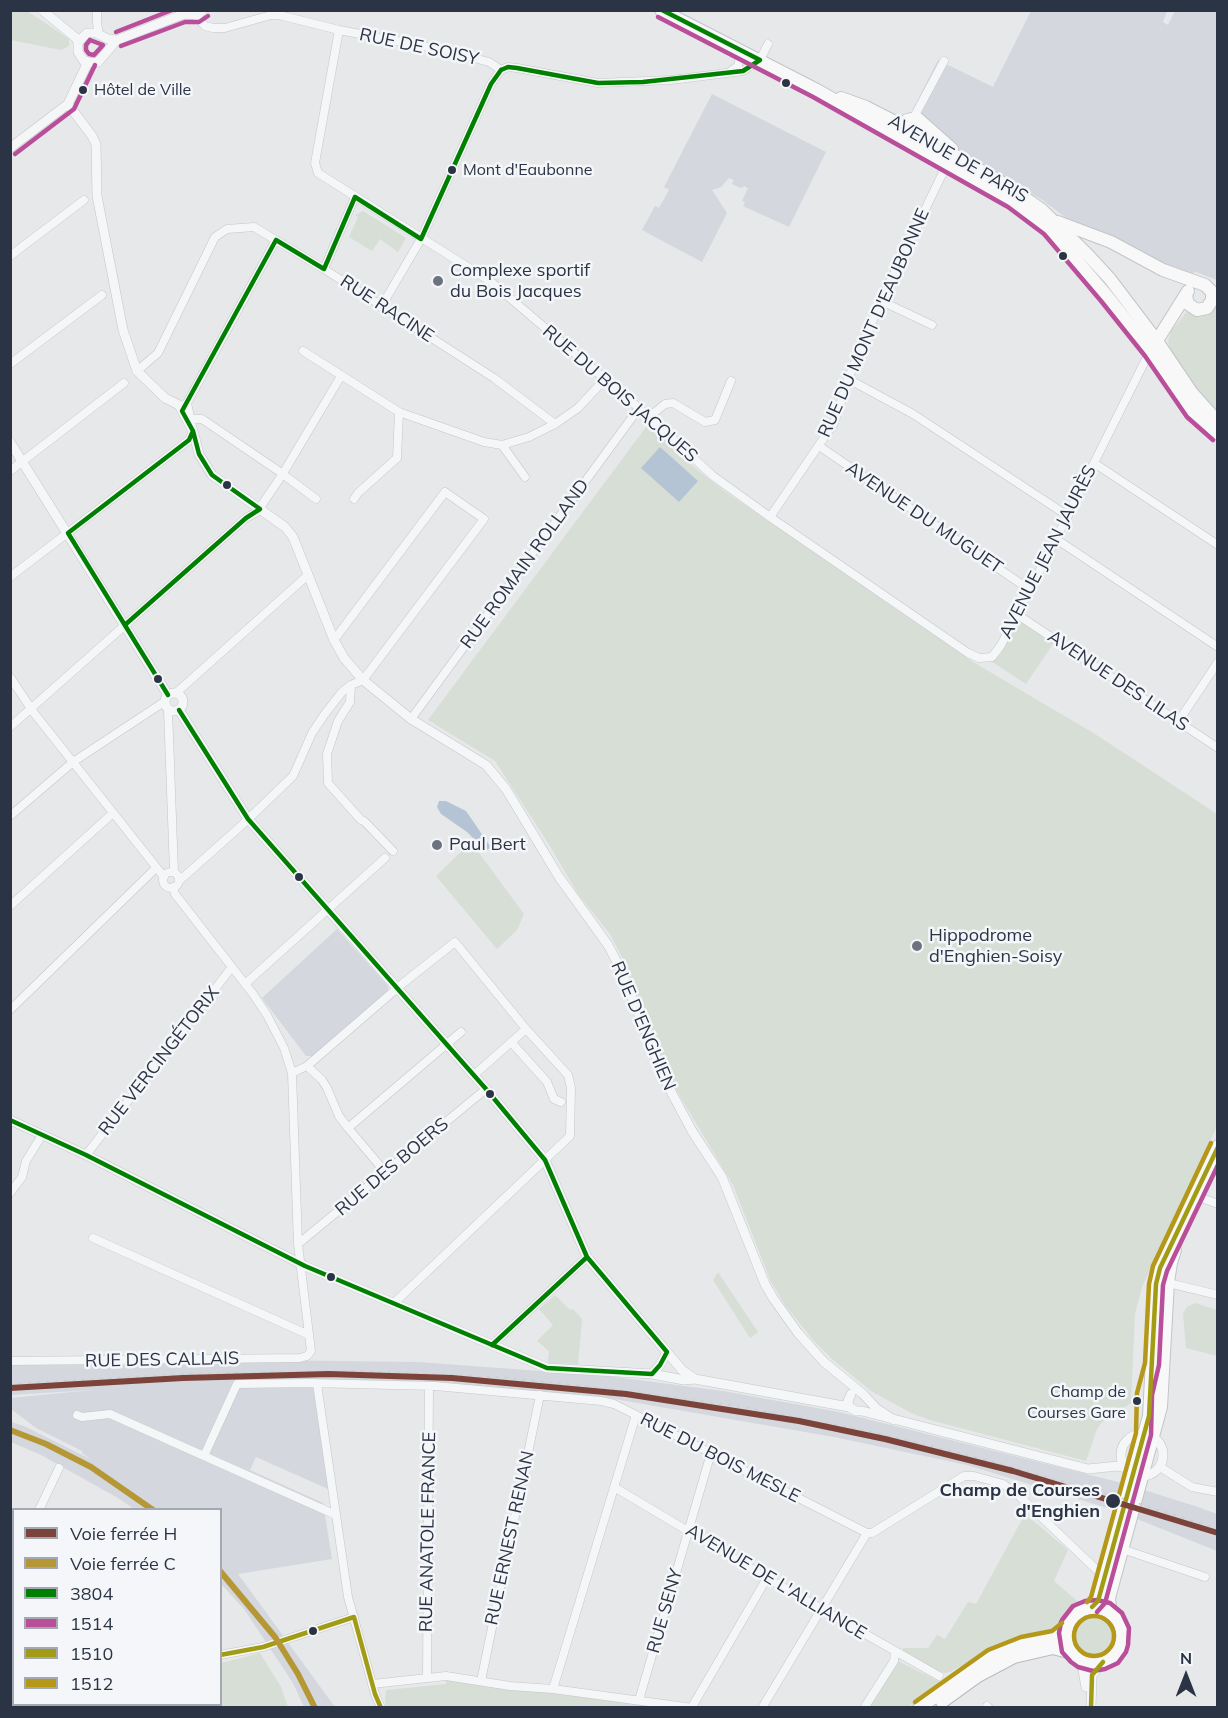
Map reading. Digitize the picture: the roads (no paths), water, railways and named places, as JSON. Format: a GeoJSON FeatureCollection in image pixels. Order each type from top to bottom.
{"type":"FeatureCollection","features":[{"type":"Feature","properties":{"kind":"main road","name":"AVENUE DE PARIS"},"geometry":{"type":"LineString","coordinates":[[661,10],[818,90],[906,125]]}},
{"type":"Feature","properties":{"kind":"main road","name":"AVENUE DE PARIS"},"geometry":{"type":"LineString","coordinates":[[818,90],[906,125],[950,160],[1049,228],[1074,256],[1097,274],[1154,347],[1218,422]]}},
{"type":"Feature","properties":{"kind":"main road"},"geometry":{"type":"LineString","coordinates":[[906,125],[921,120],[965,163]]}},
{"type":"Feature","properties":{"kind":"main road","name":"AVENUE DE PARIS"},"geometry":{"type":"LineString","coordinates":[[950,160],[965,163],[1024,196],[1088,255],[1110,279],[1193,412],[1218,434]]}},
{"type":"Feature","properties":{"kind":"main road"},"geometry":{"type":"LineString","coordinates":[[1051,219],[1111,242],[1164,270],[1209,287]]}},
{"type":"Feature","properties":{"kind":"main road"},"geometry":{"type":"LineString","coordinates":[[1188,301],[1192,286],[1209,287],[1218,281]]}},
{"type":"Feature","properties":{"kind":"main road"},"geometry":{"type":"LineString","coordinates":[[1188,301],[1197,310],[1207,308],[1212,300],[1209,287]]}},
{"type":"Feature","properties":{"kind":"main road"},"geometry":{"type":"LineString","coordinates":[[1154,347],[1179,303],[1188,301]]}},
{"type":"Feature","properties":{"kind":"main road"},"geometry":{"type":"LineString","coordinates":[[1197,1196],[1218,1146]]}},
{"type":"Feature","properties":{"kind":"main road"},"geometry":{"type":"LineString","coordinates":[[1092,1608],[1098,1601],[1133,1473],[1149,1436],[1163,1261],[1218,1158]]}},
{"type":"Feature","properties":{"kind":"main road"},"geometry":{"type":"LineString","coordinates":[[934,1707],[978,1676],[1014,1656],[1053,1648],[1094,1664],[1103,1662],[1116,1653],[1122,1640],[1120,1626],[1110,1608],[1109,1598],[1122,1549],[1133,1473]]}},
{"type":"Feature","properties":{"kind":"main road"},"geometry":{"type":"LineString","coordinates":[[1076,1656],[1066,1641],[1067,1629],[1074,1616],[1082,1610],[1092,1608],[1103,1609],[1113,1615]]}},
{"type":"Feature","properties":{"kind":"main road"},"geometry":{"type":"LineString","coordinates":[[919,1707],[992,1657],[1023,1644],[1055,1638],[1067,1629]]}},
{"type":"Feature","properties":{"kind":"street"},"geometry":{"type":"LineString","coordinates":[[42,10],[76,38],[79,55],[88,62],[98,62],[117,40]]}},
{"type":"Feature","properties":{"kind":"street"},"geometry":{"type":"LineString","coordinates":[[97,10],[97,22],[107,44],[107,52]]}},
{"type":"Feature","properties":{"kind":"street"},"geometry":{"type":"LineString","coordinates":[[58,22],[80,34],[101,35],[117,40],[192,12]]}},
{"type":"Feature","properties":{"kind":"street","name":"RUE DE SOISY"},"geometry":{"type":"LineString","coordinates":[[192,12],[205,26],[225,28],[271,15],[287,17],[339,30],[444,50],[489,62],[501,70],[508,67],[517,68],[598,83],[671,80],[730,72],[749,68],[760,60]]}},
{"type":"Feature","properties":{"kind":"street"},"geometry":{"type":"LineString","coordinates":[[78,42],[97,22]]}},
{"type":"Feature","properties":{"kind":"street","name":"RUE DU BOIS JACQUES"},"geometry":{"type":"LineString","coordinates":[[339,30],[315,163],[320,175],[490,281],[639,408],[714,476]]}},
{"type":"Feature","properties":{"kind":"street"},"geometry":{"type":"LineString","coordinates":[[760,60],[768,44]]}},
{"type":"Feature","properties":{"kind":"street"},"geometry":{"type":"LineString","coordinates":[[730,72],[738,66],[741,52]]}},
{"type":"Feature","properties":{"kind":"street"},"geometry":{"type":"LineString","coordinates":[[906,125],[944,61]]}},
{"type":"Feature","properties":{"kind":"street"},"geometry":{"type":"LineString","coordinates":[[10,148],[68,104],[88,62]]}},
{"type":"Feature","properties":{"kind":"street"},"geometry":{"type":"LineString","coordinates":[[381,307],[421,239],[491,84],[501,70]]}},
{"type":"Feature","properties":{"kind":"street","name":"RUE D'ENGHIEN"},"geometry":{"type":"LineString","coordinates":[[68,104],[92,135],[96,144],[97,196],[123,330],[137,371],[165,398],[179,405],[186,413],[199,454],[212,475],[285,527],[293,537],[334,640],[344,658],[363,680],[411,719],[486,765],[506,789],[559,877],[608,945],[620,968],[668,1086],[697,1139],[722,1177],[765,1284],[773,1298],[809,1347],[846,1381],[855,1398],[894,1420]]}},
{"type":"Feature","properties":{"kind":"street","name":"RUE DU MONT D'EAUBONNE"},"geometry":{"type":"LineString","coordinates":[[770,517],[834,423],[848,379],[881,301],[950,160]]}},
{"type":"Feature","properties":{"kind":"street"},"geometry":{"type":"LineString","coordinates":[[324,269],[355,197]]}},
{"type":"Feature","properties":{"kind":"street"},"geometry":{"type":"LineString","coordinates":[[10,256],[84,200]]}},
{"type":"Feature","properties":{"kind":"street","name":"RUE RACINE"},"geometry":{"type":"LineString","coordinates":[[137,371],[158,353],[212,242],[219,233],[227,229],[254,227],[494,378],[555,424]]}},
{"type":"Feature","properties":{"kind":"street"},"geometry":{"type":"LineString","coordinates":[[276,240],[186,413],[202,419],[316,499]]}},
{"type":"Feature","properties":{"kind":"street"},"geometry":{"type":"LineString","coordinates":[[10,364],[102,295]]}},
{"type":"Feature","properties":{"kind":"street"},"geometry":{"type":"LineString","coordinates":[[881,301],[932,325]]}},
{"type":"Feature","properties":{"kind":"street","name":"AVENUE JEAN JAURÈS"},"geometry":{"type":"LineString","coordinates":[[714,476],[968,653],[979,658],[992,657],[1018,615],[1154,347]]}},
{"type":"Feature","properties":{"kind":"street"},"geometry":{"type":"LineString","coordinates":[[303,351],[399,412],[484,442],[502,445],[529,437],[555,424],[578,408],[605,379]]}},
{"type":"Feature","properties":{"kind":"street"},"geometry":{"type":"LineString","coordinates":[[10,727],[246,518],[260,509],[341,376]]}},
{"type":"Feature","properties":{"kind":"street"},"geometry":{"type":"LineString","coordinates":[[848,379],[913,414],[1068,516]]}},
{"type":"Feature","properties":{"kind":"street"},"geometry":{"type":"LineString","coordinates":[[649,417],[665,404],[673,403],[705,422],[715,420],[731,381]]}},
{"type":"Feature","properties":{"kind":"street"},"geometry":{"type":"LineString","coordinates":[[10,471],[124,383]]}},
{"type":"Feature","properties":{"kind":"street","name":"RUE ROMAIN ROLLAND"},"geometry":{"type":"LineString","coordinates":[[411,719],[639,408]]}},
{"type":"Feature","properties":{"kind":"street"},"geometry":{"type":"LineString","coordinates":[[354,499],[397,458],[399,412]]}},
{"type":"Feature","properties":{"kind":"street"},"geometry":{"type":"LineString","coordinates":[[10,577],[183,445],[189,440],[193,431]]}},
{"type":"Feature","properties":{"kind":"street"},"geometry":{"type":"LineString","coordinates":[[10,442],[126,624],[169,700],[173,712],[183,706],[183,699],[169,700]]}},
{"type":"Feature","properties":{"kind":"street"},"geometry":{"type":"LineString","coordinates":[[183,445],[191,445],[199,454]]}},
{"type":"Feature","properties":{"kind":"street"},"geometry":{"type":"LineString","coordinates":[[502,445],[525,477]]}},
{"type":"Feature","properties":{"kind":"street","name":"AVENUE DU MUGUET"},"geometry":{"type":"LineString","coordinates":[[819,446],[1030,590]]}},
{"type":"Feature","properties":{"kind":"street"},"geometry":{"type":"LineString","coordinates":[[1094,463],[1218,545]]}},
{"type":"Feature","properties":{"kind":"street"},"geometry":{"type":"LineString","coordinates":[[10,677],[32,709],[164,877],[165,884],[176,884],[293,776],[312,733],[342,692],[363,680],[484,519],[445,492],[334,640]]}},
{"type":"Feature","properties":{"kind":"street"},"geometry":{"type":"LineString","coordinates":[[1056,539],[1218,647]]}},
{"type":"Feature","properties":{"kind":"street"},"geometry":{"type":"LineString","coordinates":[[10,816],[74,762],[169,700],[308,576]]}},
{"type":"Feature","properties":{"kind":"street","name":"AVENUE DES LILAS"},"geometry":{"type":"LineString","coordinates":[[1018,615],[1218,748]]}},
{"type":"Feature","properties":{"kind":"street"},"geometry":{"type":"LineString","coordinates":[[1178,722],[1218,662]]}},
{"type":"Feature","properties":{"kind":"street"},"geometry":{"type":"LineString","coordinates":[[351,685],[350,702],[338,721],[327,754],[328,783],[393,851]]}},
{"type":"Feature","properties":{"kind":"street"},"geometry":{"type":"LineString","coordinates":[[169,700],[174,872],[178,877],[175,894],[245,984],[270,1021],[284,1048],[292,1073],[298,1244],[309,1335]]}},
{"type":"Feature","properties":{"kind":"street"},"geometry":{"type":"LineString","coordinates":[[179,710],[248,819],[474,1075],[545,1160],[587,1257],[682,1370],[695,1379]]}},
{"type":"Feature","properties":{"kind":"street"},"geometry":{"type":"LineString","coordinates":[[10,906],[113,813]]}},
{"type":"Feature","properties":{"kind":"street"},"geometry":{"type":"LineString","coordinates":[[245,984],[385,858]]}},
{"type":"Feature","properties":{"kind":"street"},"geometry":{"type":"LineString","coordinates":[[10,1010],[156,868]]}},
{"type":"Feature","properties":{"kind":"street"},"geometry":{"type":"LineString","coordinates":[[164,877],[167,873],[174,872]]}},
{"type":"Feature","properties":{"kind":"street"},"geometry":{"type":"LineString","coordinates":[[292,1073],[307,1066],[396,989],[455,942],[526,1029],[568,1075],[571,1088],[570,1136],[394,1303]]}},
{"type":"Feature","properties":{"kind":"street","name":"RUE VERCINGÉTORIX"},"geometry":{"type":"LineString","coordinates":[[86,1155],[232,967]]}},
{"type":"Feature","properties":{"kind":"street"},"geometry":{"type":"LineString","coordinates":[[474,1075],[526,1029]]}},
{"type":"Feature","properties":{"kind":"street"},"geometry":{"type":"LineString","coordinates":[[348,1128],[461,1032]]}},
{"type":"Feature","properties":{"kind":"street"},"geometry":{"type":"LineString","coordinates":[[511,1042],[547,1082],[554,1099],[561,1102]]}},
{"type":"Feature","properties":{"kind":"street"},"geometry":{"type":"LineString","coordinates":[[307,1066],[322,1080],[339,1116],[386,1173]]}},
{"type":"Feature","properties":{"kind":"street","name":"RUE DES BOERS"},"geometry":{"type":"LineString","coordinates":[[298,1244],[486,1089]]}},
{"type":"Feature","properties":{"kind":"street"},"geometry":{"type":"LineString","coordinates":[[10,1120],[86,1155],[300,1262],[547,1368],[652,1374],[684,1380],[695,1379],[837,1406],[855,1398],[856,1412],[862,1411],[1088,1469],[1118,1466],[1133,1473],[1154,1474],[1160,1467],[1164,1453],[1162,1447],[1149,1436],[1136,1435],[1124,1445],[1121,1455],[1111,1462],[1088,1469]]}},
{"type":"Feature","properties":{"kind":"street"},"geometry":{"type":"LineString","coordinates":[[10,1193],[22,1177],[26,1161],[42,1135]]}},
{"type":"Feature","properties":{"kind":"street"},"geometry":{"type":"LineString","coordinates":[[1197,1196],[1218,1204]]}},
{"type":"Feature","properties":{"kind":"street"},"geometry":{"type":"LineString","coordinates":[[93,1238],[309,1335]]}},
{"type":"Feature","properties":{"kind":"street"},"geometry":{"type":"LineString","coordinates":[[492,1345],[587,1257]]}},
{"type":"Feature","properties":{"kind":"street"},"geometry":{"type":"LineString","coordinates":[[1162,1282],[1218,1295]]}},
{"type":"Feature","properties":{"kind":"street","name":"RUE DES CALLAIS"},"geometry":{"type":"LineString","coordinates":[[10,1361],[300,1358],[308,1356],[311,1351],[309,1335]]}},
{"type":"Feature","properties":{"kind":"street"},"geometry":{"type":"LineString","coordinates":[[652,1374],[668,1352]]}},
{"type":"Feature","properties":{"kind":"street","name":"RUE DU BOIS MESLE"},"geometry":{"type":"LineString","coordinates":[[204,1456],[237,1384],[429,1386],[601,1401],[614,1404],[867,1533]]}},
{"type":"Feature","properties":{"kind":"street"},"geometry":{"type":"LineString","coordinates":[[317,1384],[348,1597],[372,1684],[381,1707]]}},
{"type":"Feature","properties":{"kind":"street","name":"RUE ANATOLE FRANCE"},"geometry":{"type":"LineString","coordinates":[[427,1677],[429,1386]]}},
{"type":"Feature","properties":{"kind":"street","name":"RUE ERNEST RENAN"},"geometry":{"type":"LineString","coordinates":[[481,1681],[540,1395]]}},
{"type":"Feature","properties":{"kind":"street"},"geometry":{"type":"LineString","coordinates":[[77,1415],[82,1417],[110,1414],[336,1515]]}},
{"type":"Feature","properties":{"kind":"street"},"geometry":{"type":"LineString","coordinates":[[553,1689],[636,1415]]}},
{"type":"Feature","properties":{"kind":"street","name":"RUE SENY"},"geometry":{"type":"LineString","coordinates":[[639,1701],[711,1453]]}},
{"type":"Feature","properties":{"kind":"street"},"geometry":{"type":"LineString","coordinates":[[1121,1455],[1133,1473]]}},
{"type":"Feature","properties":{"kind":"street"},"geometry":{"type":"LineString","coordinates":[[1160,1467],[1192,1487],[1218,1492]]}},
{"type":"Feature","properties":{"kind":"street"},"geometry":{"type":"LineString","coordinates":[[39,1508],[59,1468]]}},
{"type":"Feature","properties":{"kind":"street"},"geometry":{"type":"LineString","coordinates":[[762,1707],[867,1533],[876,1531],[964,1476],[974,1476],[1003,1484],[1016,1493],[1098,1571],[1105,1575]]}},
{"type":"Feature","properties":{"kind":"street","name":"AVENUE DE L'ALLIANCE"},"geometry":{"type":"LineString","coordinates":[[614,1487],[939,1676]]}},
{"type":"Feature","properties":{"kind":"street"},"geometry":{"type":"LineString","coordinates":[[1122,1549],[1205,1577]]}},
{"type":"Feature","properties":{"kind":"street"},"geometry":{"type":"LineString","coordinates":[[372,1684],[446,1676],[510,1686],[553,1689],[692,1707],[767,1578]]}},
{"type":"Feature","properties":{"kind":"street"},"geometry":{"type":"LineString","coordinates":[[222,1655],[263,1647],[354,1617]]}},
{"type":"Feature","properties":{"kind":"street"},"geometry":{"type":"LineString","coordinates":[[866,1705],[894,1661],[895,1652]]}},
{"type":"Feature","properties":{"kind":"street"},"geometry":{"type":"LineString","coordinates":[[1076,1656],[1086,1682],[1089,1707]]}},
{"type":"Feature","properties":{"kind":"street"},"geometry":{"type":"LineString","coordinates":[[1089,1707],[1092,1675],[1103,1662]]}},
{"type":"Feature","properties":{"kind":"water"},"geometry":{"type":"Polygon","coordinates":[[[660,447],[698,481],[679,502],[641,468],[660,447]]]}},
{"type":"Feature","properties":{"kind":"water"},"geometry":{"type":"Polygon","coordinates":[[[439,801],[446,801],[466,811],[490,846],[489,849],[485,850],[467,832],[441,814],[437,807],[439,801]]]}},
{"type":"Feature","properties":{"kind":"railway"},"geometry":{"type":"LineString","coordinates":[[10,1384],[183,1374],[358,1371],[510,1378],[627,1391],[743,1407],[886,1435],[983,1459],[1118,1497],[1218,1529]]}},
{"type":"Feature","properties":{"kind":"rail line","name":"H"},"geometry":{"type":"LineString","coordinates":[[10,1388],[183,1378],[329,1374],[452,1378],[626,1394],[799,1421],[885,1439],[1013,1471],[1218,1533]]}},
{"type":"Feature","properties":{"kind":"rail line","name":"C"},"geometry":{"type":"LineString","coordinates":[[10,1430],[46,1444],[91,1467],[150,1508]]}},
{"type":"Feature","properties":{"kind":"rail line","name":"C"},"geometry":{"type":"LineString","coordinates":[[222,1573],[275,1637],[298,1674],[315,1708]]}},
{"type":"Feature","properties":{"kind":"place","name":"Hôtel de Ville"},"geometry":{"type":"Point","coordinates":[83,90]}},
{"type":"Feature","properties":{"kind":"place","name":"Mont d'Eaubonne"},"geometry":{"type":"Point","coordinates":[452,170]}},
{"type":"Feature","properties":{"kind":"place","name":"Complexe sportif du Bois Jacques"},"geometry":{"type":"Point","coordinates":[438,281]}},
{"type":"Feature","properties":{"kind":"place","name":"Paul Bert"},"geometry":{"type":"Point","coordinates":[437,845]}},
{"type":"Feature","properties":{"kind":"place","name":"Hippodrome d'Enghien-Soisy"},"geometry":{"type":"Point","coordinates":[917,946]}},
{"type":"Feature","properties":{"kind":"place","name":"Champ de Courses Gare"},"geometry":{"type":"Point","coordinates":[1137,1401]}},
{"type":"Feature","properties":{"kind":"place","name":"Champ de Courses d'Enghien"},"geometry":{"type":"Point","coordinates":[1113,1501]}}]}
